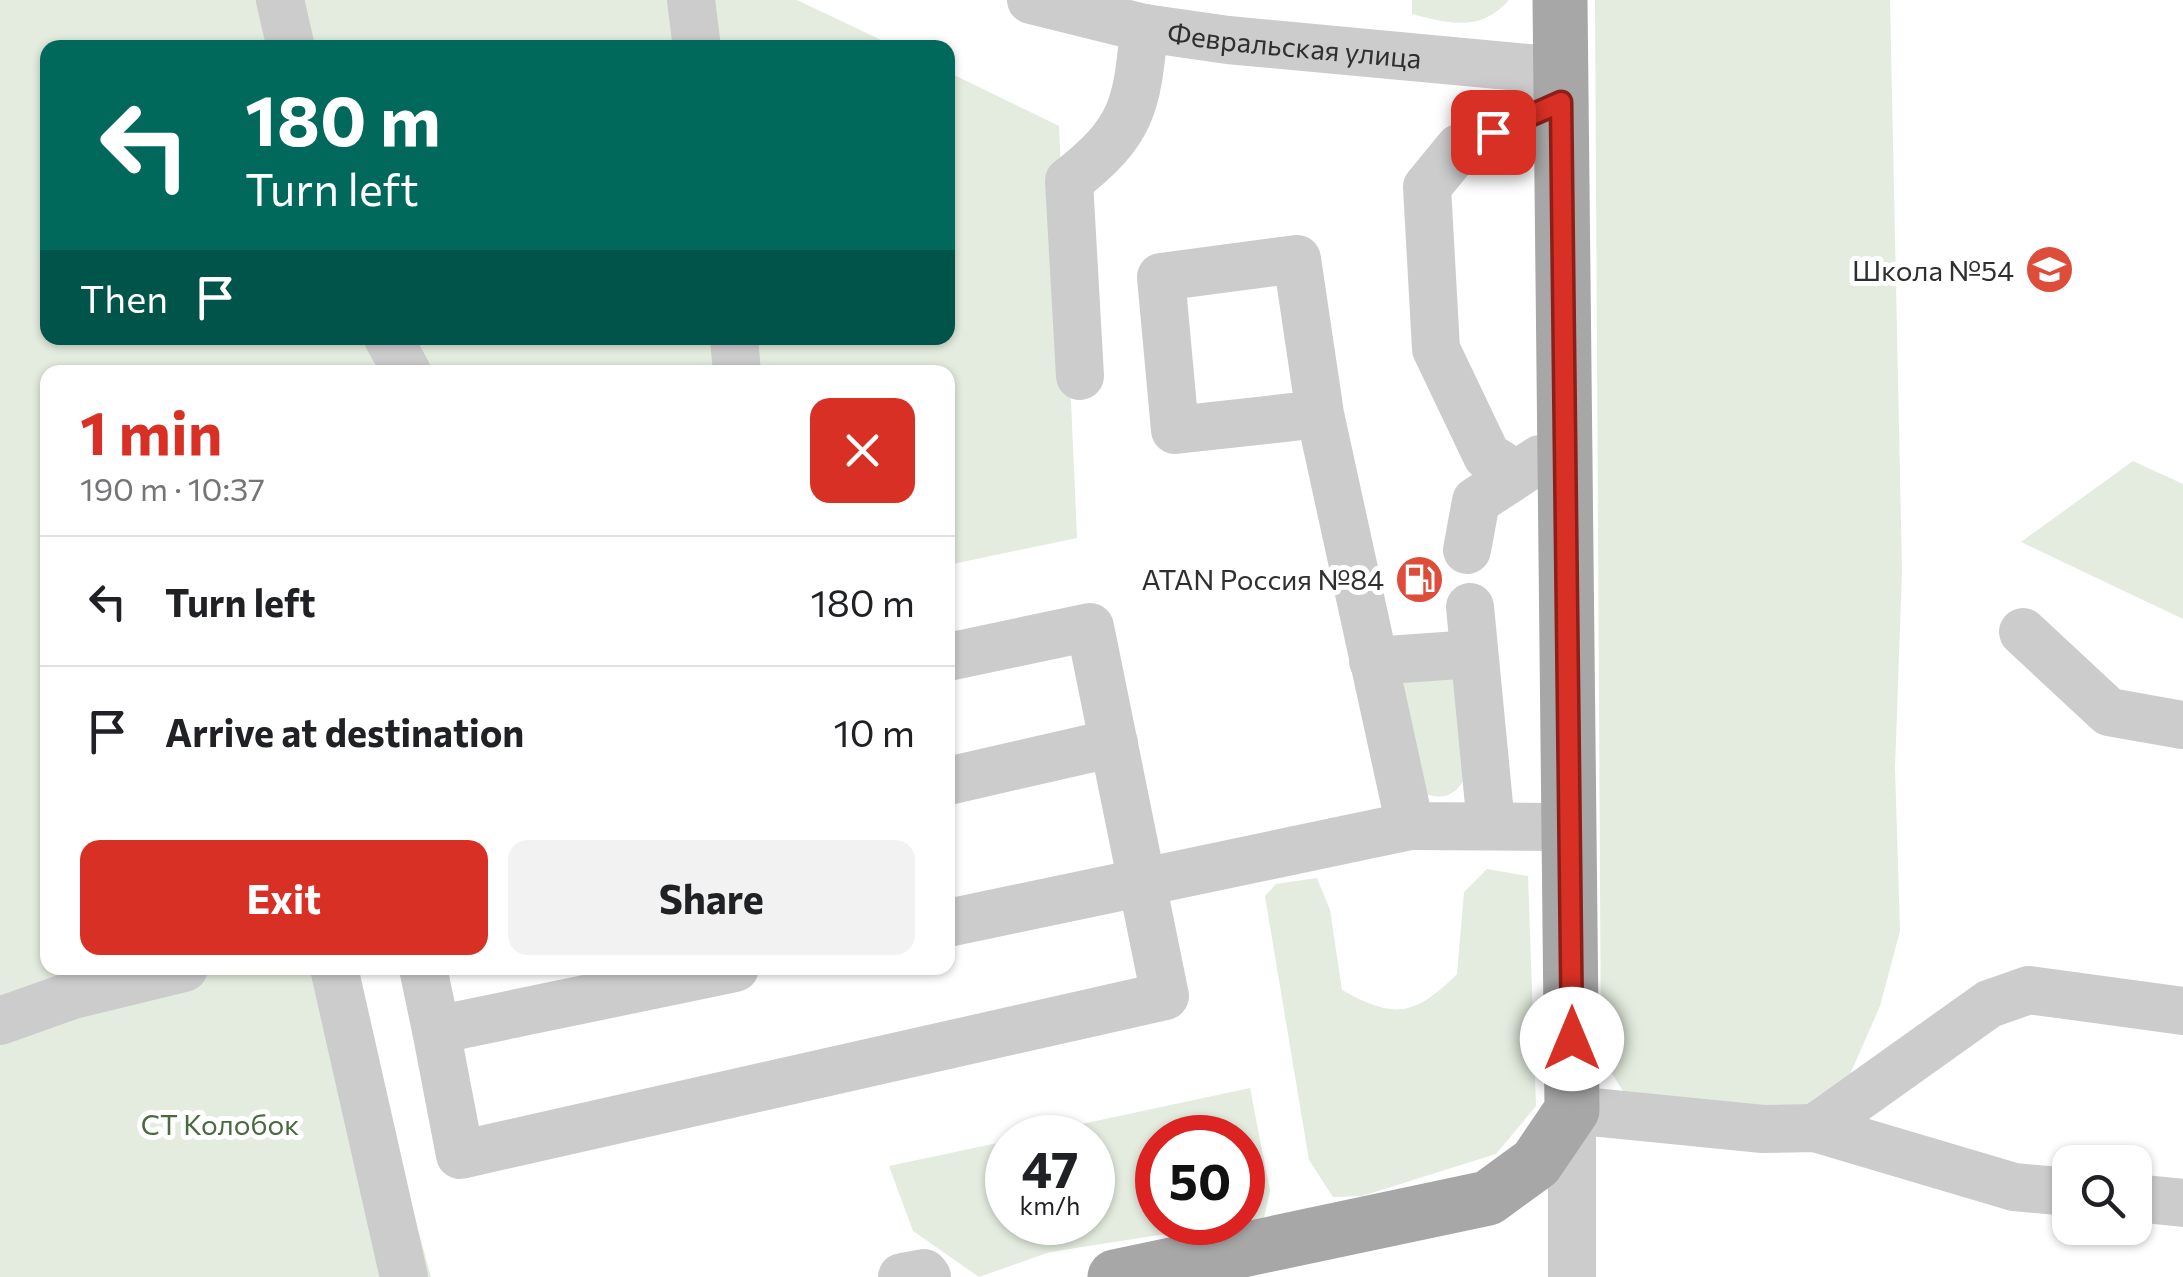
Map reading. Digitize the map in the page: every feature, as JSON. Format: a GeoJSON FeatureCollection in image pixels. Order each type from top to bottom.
{"type":"FeatureCollection","features":[{"type":"Feature","properties":{"kind":"main road"},"geometry":{"type":"LineString","coordinates":[[1115,1277],[1488,1198],[1536,1164],[1572,1110],[1568,440],[1560,0]]}},
{"type":"Feature","properties":{"kind":"street"},"geometry":{"type":"LineString","coordinates":[[280,0],[288,40]]}},
{"type":"Feature","properties":{"kind":"street"},"geometry":{"type":"LineString","coordinates":[[691,0],[696,40]]}},
{"type":"Feature","properties":{"kind":"street","name":"Февральская улица"},"geometry":{"type":"LineString","coordinates":[[1031,0],[1144,28],[1230,20],[1561,87]]}},
{"type":"Feature","properties":{"kind":"street"},"geometry":{"type":"LineString","coordinates":[[1080,376],[1070,181],[1109,150],[1138,95],[1144,28]]}},
{"type":"Feature","properties":{"kind":"street"},"geometry":{"type":"LineString","coordinates":[[1516,474],[1487,456],[1436,348],[1427,187],[1459,148],[1561,87]]}},
{"type":"Feature","properties":{"kind":"street"},"geometry":{"type":"LineString","coordinates":[[1320,414],[1410,826]]}},
{"type":"Feature","properties":{"kind":"street"},"geometry":{"type":"LineString","coordinates":[[1467,550],[1476,500],[1568,440]]}},
{"type":"Feature","properties":{"kind":"street"},"geometry":{"type":"LineString","coordinates":[[1470,607],[1491,825]]}},
{"type":"Feature","properties":{"kind":"street"},"geometry":{"type":"LineString","coordinates":[[424,975],[460,1155],[1165,996],[1090,627],[955,656]]}},
{"type":"Feature","properties":{"kind":"street"},"geometry":{"type":"LineString","coordinates":[[2023,632],[2109,712],[2183,725]]}},
{"type":"Feature","properties":{"kind":"street"},"geometry":{"type":"LineString","coordinates":[[1373,661],[1473,654]]}},
{"type":"Feature","properties":{"kind":"street"},"geometry":{"type":"LineString","coordinates":[[955,778],[1114,743]]}},
{"type":"Feature","properties":{"kind":"street"},"geometry":{"type":"LineString","coordinates":[[955,922],[1410,826],[1570,827]]}},
{"type":"Feature","properties":{"kind":"street"},"geometry":{"type":"LineString","coordinates":[[0,1021],[74,995],[155,975]]}},
{"type":"Feature","properties":{"kind":"street"},"geometry":{"type":"LineString","coordinates":[[336,975],[404,1277]]}},
{"type":"Feature","properties":{"kind":"street"},"geometry":{"type":"LineString","coordinates":[[436,1030],[701,975]]}},
{"type":"Feature","properties":{"kind":"street"},"geometry":{"type":"LineString","coordinates":[[1816,1128],[1988,1004],[2029,990],[2183,1011]]}},
{"type":"Feature","properties":{"kind":"street"},"geometry":{"type":"LineString","coordinates":[[1572,1277],[1572,1110],[1763,1129],[1816,1128],[2014,1187],[2052,1190]]}},
{"type":"Feature","properties":{"kind":"street"},"geometry":{"type":"LineString","coordinates":[[2152,1200],[2183,1203]]}},
{"type":"Feature","properties":{"kind":"street"},"geometry":{"type":"LineString","coordinates":[[902,1277],[924,1273],[927,1277]]}},
{"type":"Feature","properties":{"kind":"green space","name":"СТ Колобок"},"geometry":{"type":"Polygon","coordinates":[[[0,0],[688,0],[691,40],[40,40],[40,345],[719,345],[720,365],[40,365],[40,975],[349,975],[431,1277],[0,1277],[0,0]]]}},
{"type":"Feature","properties":{"kind":"green space"},"geometry":{"type":"Polygon","coordinates":[[[710,0],[797,0],[881,40],[714,40],[710,0]]]}},
{"type":"Feature","properties":{"kind":"green space"},"geometry":{"type":"Polygon","coordinates":[[[1412,0],[1509,0],[1487,17],[1464,23],[1412,14],[1412,0]]]}},
{"type":"Feature","properties":{"kind":"green space"},"geometry":{"type":"Polygon","coordinates":[[[1595,0],[1890,0],[1902,571],[1895,768],[1900,931],[1880,1006],[1848,1079],[1791,1127],[1626,1096],[1601,1056],[1595,0]]]}},
{"type":"Feature","properties":{"kind":"green space"},"geometry":{"type":"Polygon","coordinates":[[[955,75],[1059,126],[1077,538],[955,564],[955,365],[747,365],[745,345],[955,345],[955,75]]]}},
{"type":"Feature","properties":{"kind":"green space"},"geometry":{"type":"Polygon","coordinates":[[[2133,461],[2183,484],[2183,619],[2021,542],[2133,461]]]}},
{"type":"Feature","properties":{"kind":"green space"},"geometry":{"type":"Polygon","coordinates":[[[1402,674],[1455,675],[1466,775],[1448,795],[1420,792],[1402,674]]]}},
{"type":"Feature","properties":{"kind":"green space"},"geometry":{"type":"Polygon","coordinates":[[[1487,869],[1528,876],[1536,1106],[1496,1154],[1362,1196],[1333,1197],[1309,1160],[1265,896],[1276,884],[1317,878],[1330,910],[1342,990],[1376,1006],[1403,1009],[1428,999],[1457,974],[1464,892],[1487,869]]]}},
{"type":"Feature","properties":{"kind":"green space"},"geometry":{"type":"Polygon","coordinates":[[[1250,1088],[1255,1115],[1135,1115],[1135,1239],[1115,1242],[1115,1117],[1250,1088]]]}},
{"type":"Feature","properties":{"kind":"green space"},"geometry":{"type":"Polygon","coordinates":[[[985,1146],[985,1245],[1095,1245],[1050,1252],[979,1277],[913,1231],[889,1166],[985,1146]]]}},
{"type":"Feature","properties":{"kind":"green space"},"geometry":{"type":"Polygon","coordinates":[[[1265,1165],[1270,1191],[1265,1214],[1265,1165]]]}},
{"type":"Feature","properties":{"kind":"place","name":"Школа №54"},"geometry":{"type":"Point","coordinates":[2049,270]}},
{"type":"Feature","properties":{"kind":"place","name":"ATAN Россия №84"},"geometry":{"type":"Point","coordinates":[1419,579]}},
{"type":"Feature","properties":{"kind":"route"},"geometry":{"type":"LineString","coordinates":[[1493,132],[1561,102],[1568,440],[1572,1039]]}}]}
